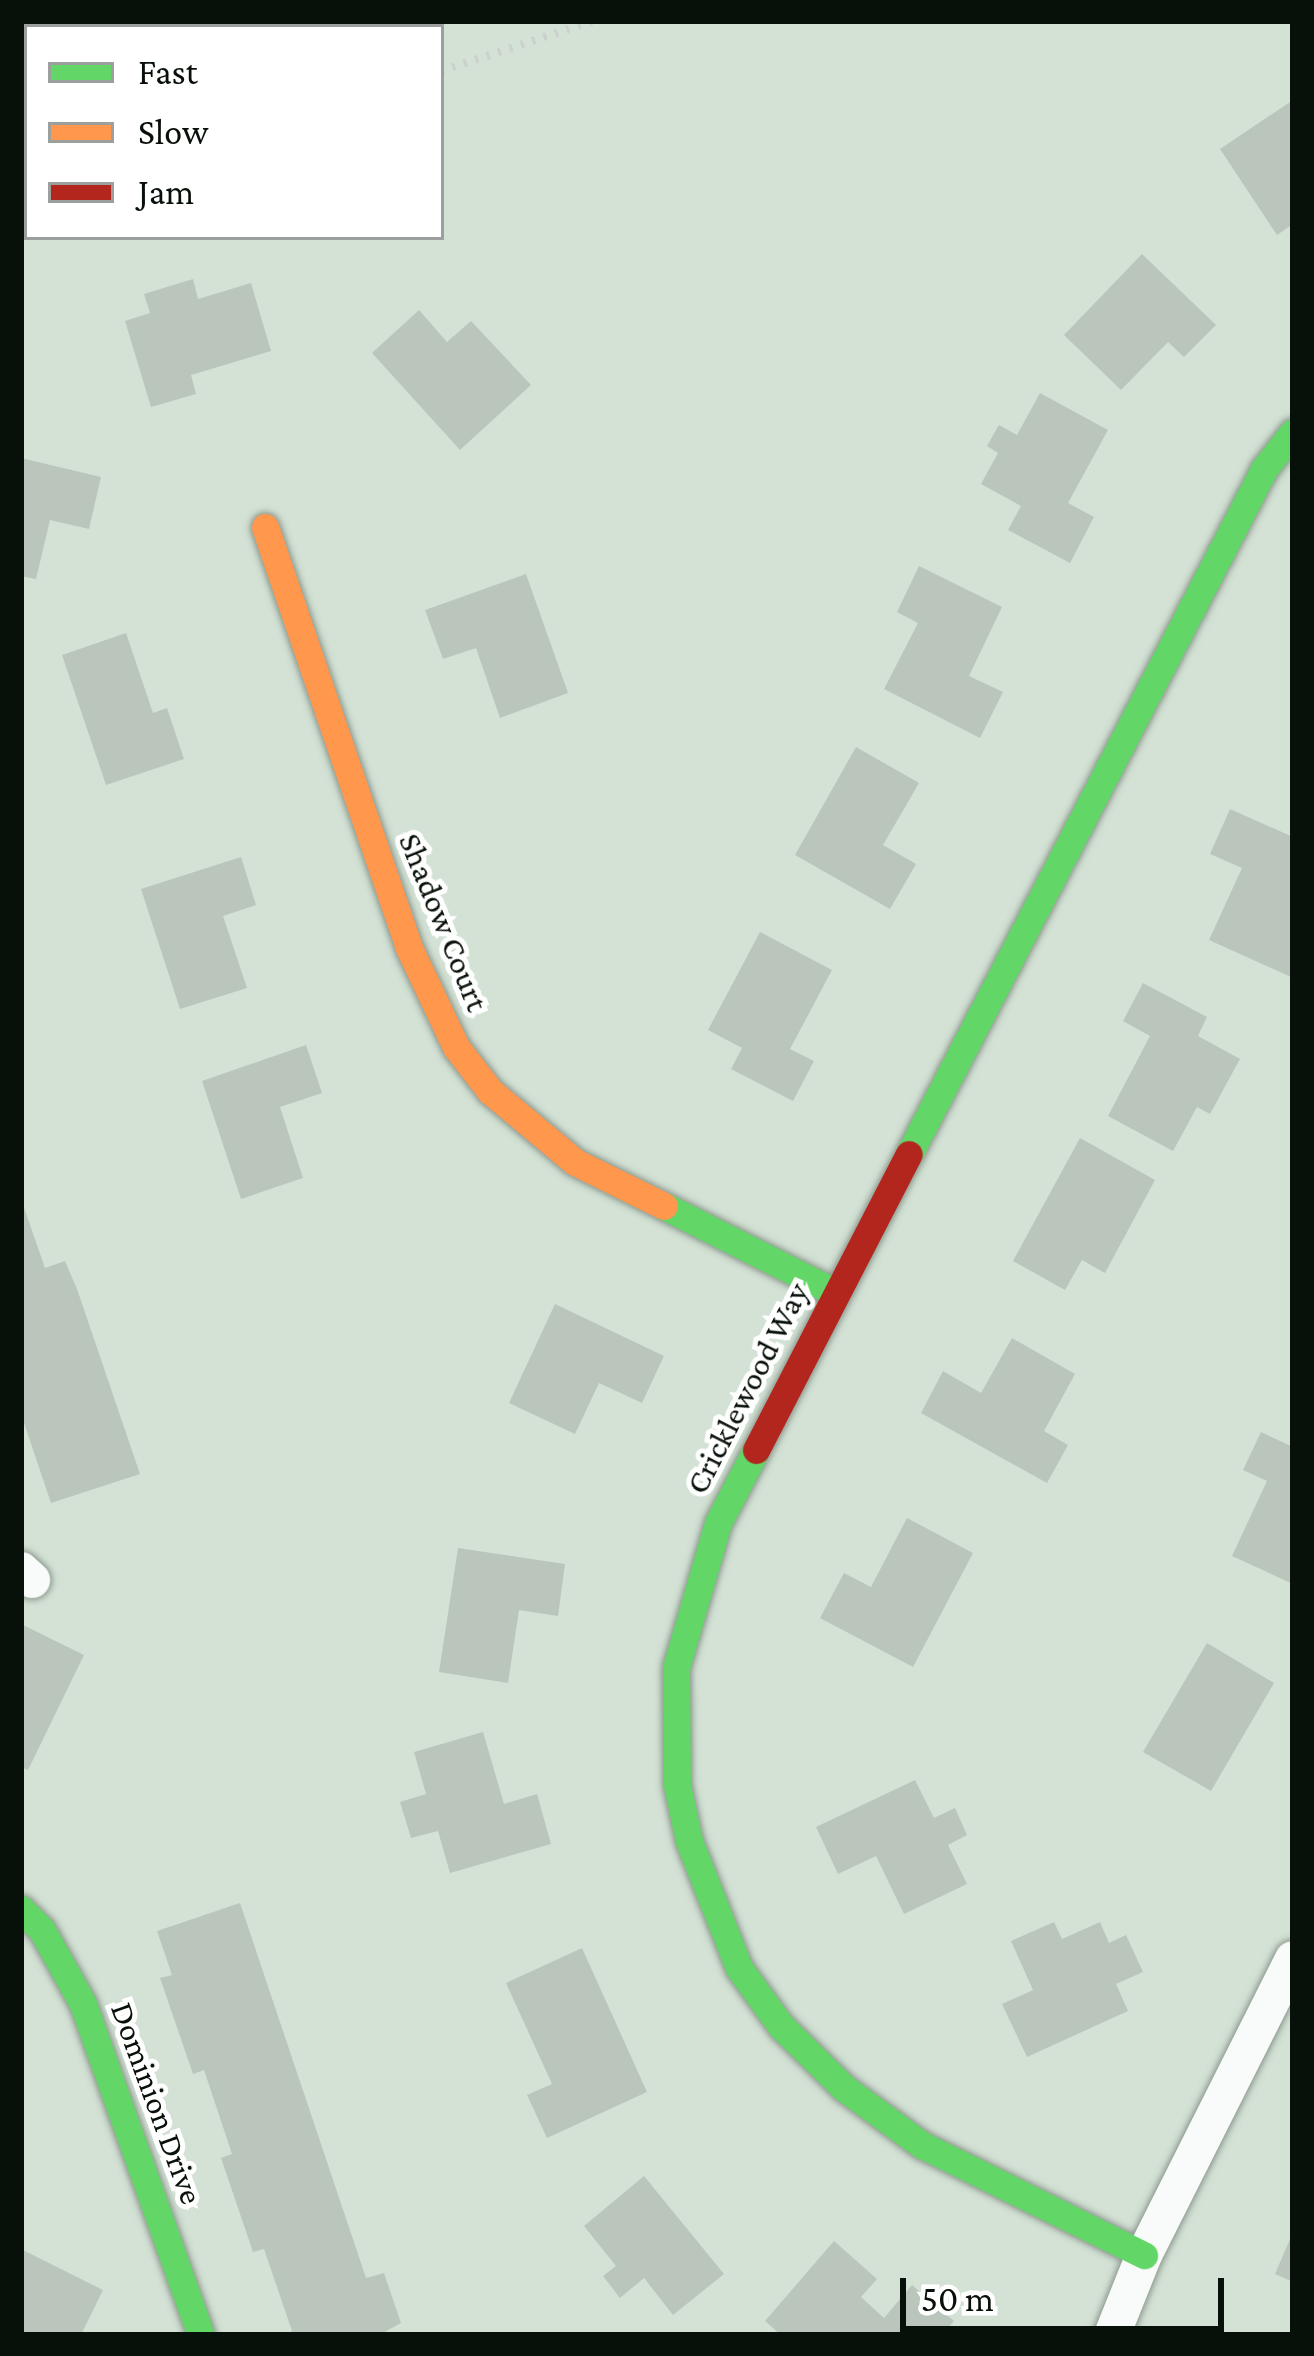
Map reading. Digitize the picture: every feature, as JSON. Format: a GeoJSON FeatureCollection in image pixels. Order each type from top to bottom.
{"type":"FeatureCollection","features":[{"type":"Feature","properties":{"kind":"street","name":"Cricklewood Way"},"geometry":{"type":"LineString","coordinates":[[1144,2255],[922,2145],[843,2087],[781,2026],[739,1968],[689,1841],[674,1729],[676,1668],[692,1599],[718,1523],[1264,469],[1293,433]]}},
{"type":"Feature","properties":{"kind":"street","name":"Shadow Court"},"geometry":{"type":"LineString","coordinates":[[265,526],[409,948],[456,1047],[490,1091],[575,1162],[836,1293]]}},
{"type":"Feature","properties":{"kind":"street","name":"Dominion Drive"},"geometry":{"type":"LineString","coordinates":[[21,1909],[42,1930],[83,2004],[201,2335]]}},
{"type":"Feature","properties":{"kind":"street"},"geometry":{"type":"LineString","coordinates":[[1112,2335],[1144,2255],[1293,1959]]}},
{"type":"Feature","properties":{"kind":"path"},"geometry":{"type":"LineString","coordinates":[[444,70],[593,21]]}},
{"type":"Feature","properties":{"kind":"building"},"geometry":{"type":"Polygon","coordinates":[[[1293,100],[1293,224],[1277,235],[1220,149],[1293,100]]]}},
{"type":"Feature","properties":{"kind":"building"},"geometry":{"type":"Polygon","coordinates":[[[1142,254],[1216,325],[1184,357],[1168,342],[1121,390],[1064,335],[1142,254]]]}},
{"type":"Feature","properties":{"kind":"building"},"geometry":{"type":"Polygon","coordinates":[[[193,279],[198,299],[251,283],[271,351],[191,375],[196,394],[151,407],[125,321],[150,313],[144,294],[193,279]]]}},
{"type":"Feature","properties":{"kind":"building"},"geometry":{"type":"Polygon","coordinates":[[[419,310],[447,342],[471,321],[531,385],[460,450],[372,353],[419,310]]]}},
{"type":"Feature","properties":{"kind":"building"},"geometry":{"type":"Polygon","coordinates":[[[1040,393],[1108,430],[1068,503],[1094,517],[1070,563],[1008,530],[1021,506],[981,484],[998,453],[987,446],[999,425],[1017,435],[1040,393]]]}},
{"type":"Feature","properties":{"kind":"building"},"geometry":{"type":"Polygon","coordinates":[[[21,458],[101,477],[89,529],[50,520],[36,579],[21,576],[21,458]]]}},
{"type":"Feature","properties":{"kind":"building"},"geometry":{"type":"Polygon","coordinates":[[[919,566],[1002,607],[969,676],[1003,692],[980,738],[884,689],[918,623],[897,612],[919,566]]]}},
{"type":"Feature","properties":{"kind":"building"},"geometry":{"type":"Polygon","coordinates":[[[526,574],[568,693],[500,718],[476,648],[443,659],[425,610],[526,574]]]}},
{"type":"Feature","properties":{"kind":"building"},"geometry":{"type":"Polygon","coordinates":[[[126,633],[153,713],[167,708],[184,759],[106,785],[62,655],[126,633]]]}},
{"type":"Feature","properties":{"kind":"building"},"geometry":{"type":"Polygon","coordinates":[[[856,747],[919,783],[883,845],[916,864],[890,909],[795,855],[856,747]]]}},
{"type":"Feature","properties":{"kind":"building"},"geometry":{"type":"Polygon","coordinates":[[[1230,809],[1293,837],[1291,977],[1209,940],[1242,868],[1210,854],[1230,809]]]}},
{"type":"Feature","properties":{"kind":"building"},"geometry":{"type":"Polygon","coordinates":[[[241,857],[256,905],[223,916],[247,988],[180,1009],[141,889],[241,857]]]}},
{"type":"Feature","properties":{"kind":"building"},"geometry":{"type":"Polygon","coordinates":[[[760,932],[832,970],[790,1049],[814,1061],[793,1101],[731,1069],[742,1048],[708,1030],[760,932]]]}},
{"type":"Feature","properties":{"kind":"building"},"geometry":{"type":"Polygon","coordinates":[[[1143,983],[1207,1017],[1198,1036],[1240,1059],[1210,1114],[1197,1107],[1173,1151],[1108,1116],[1150,1036],[1123,1021],[1143,983]]]}},
{"type":"Feature","properties":{"kind":"building"},"geometry":{"type":"Polygon","coordinates":[[[306,1045],[322,1093],[280,1107],[303,1178],[241,1199],[202,1081],[306,1045]]]}},
{"type":"Feature","properties":{"kind":"building"},"geometry":{"type":"Polygon","coordinates":[[[1080,1138],[1155,1180],[1105,1273],[1082,1260],[1065,1290],[1013,1261],[1080,1138]]]}},
{"type":"Feature","properties":{"kind":"building"},"geometry":{"type":"Polygon","coordinates":[[[21,1199],[45,1268],[65,1261],[140,1474],[51,1503],[21,1414],[21,1199]]]}},
{"type":"Feature","properties":{"kind":"building"},"geometry":{"type":"Polygon","coordinates":[[[555,1304],[664,1356],[642,1403],[599,1383],[575,1434],[509,1403],[555,1304]]]}},
{"type":"Feature","properties":{"kind":"building"},"geometry":{"type":"Polygon","coordinates":[[[1012,1338],[1075,1374],[1044,1431],[1068,1445],[1047,1483],[921,1413],[943,1371],[981,1393],[1012,1338]]]}},
{"type":"Feature","properties":{"kind":"building"},"geometry":{"type":"Polygon","coordinates":[[[1261,1432],[1293,1447],[1293,1584],[1232,1556],[1267,1481],[1243,1470],[1261,1432]]]}},
{"type":"Feature","properties":{"kind":"building"},"geometry":{"type":"Polygon","coordinates":[[[907,1518],[973,1553],[913,1667],[820,1618],[844,1573],[871,1587],[907,1518]]]}},
{"type":"Feature","properties":{"kind":"building"},"geometry":{"type":"Polygon","coordinates":[[[458,1548],[565,1564],[558,1616],[519,1610],[508,1683],[439,1672],[458,1548]]]}},
{"type":"Feature","properties":{"kind":"building"},"geometry":{"type":"Polygon","coordinates":[[[21,1624],[84,1655],[28,1770],[21,1767],[21,1624]]]}},
{"type":"Feature","properties":{"kind":"building"},"geometry":{"type":"Polygon","coordinates":[[[1207,1643],[1274,1683],[1211,1791],[1143,1752],[1207,1643]]]}},
{"type":"Feature","properties":{"kind":"building"},"geometry":{"type":"Polygon","coordinates":[[[483,1732],[504,1804],[537,1794],[551,1844],[450,1873],[438,1831],[411,1838],[400,1802],[426,1794],[414,1752],[483,1732]]]}},
{"type":"Feature","properties":{"kind":"building"},"geometry":{"type":"Polygon","coordinates":[[[915,1780],[934,1818],[955,1808],[967,1835],[948,1845],[967,1884],[904,1914],[876,1856],[838,1874],[816,1827],[915,1780]]]}},
{"type":"Feature","properties":{"kind":"building"},"geometry":{"type":"Polygon","coordinates":[[[240,1903],[366,2278],[384,2273],[401,2323],[379,2335],[284,2335],[292,2331],[264,2249],[253,2252],[221,2158],[232,2154],[204,2070],[193,2074],[160,1978],[172,1975],[157,1931],[240,1903]]]}},
{"type":"Feature","properties":{"kind":"building"},"geometry":{"type":"Polygon","coordinates":[[[1054,1922],[1062,1939],[1100,1922],[1109,1943],[1126,1935],[1143,1972],[1116,1984],[1128,2011],[1027,2057],[1002,2004],[1033,1990],[1011,1941],[1054,1922]]]}},
{"type":"Feature","properties":{"kind":"building"},"geometry":{"type":"Polygon","coordinates":[[[582,1948],[647,2092],[547,2138],[527,2095],[552,2084],[506,1983],[582,1948]]]}},
{"type":"Feature","properties":{"kind":"building"},"geometry":{"type":"Polygon","coordinates":[[[644,2176],[724,2274],[673,2315],[644,2278],[620,2298],[603,2276],[616,2266],[584,2226],[644,2176]]]}},
{"type":"Feature","properties":{"kind":"building"},"geometry":{"type":"Polygon","coordinates":[[[1293,2232],[1293,2282],[1275,2274],[1293,2232]]]}},
{"type":"Feature","properties":{"kind":"building"},"geometry":{"type":"Polygon","coordinates":[[[834,2241],[877,2279],[861,2297],[884,2318],[912,2285],[954,2321],[942,2335],[781,2335],[765,2321],[834,2241]]]}},
{"type":"Feature","properties":{"kind":"building"},"geometry":{"type":"Polygon","coordinates":[[[21,2249],[103,2290],[81,2335],[21,2335],[21,2249]]]}},
{"type":"Feature","properties":{"kind":"traffic: fast"},"geometry":{"type":"LineString","coordinates":[[324,24],[333,21]]}},
{"type":"Feature","properties":{"kind":"traffic: fast"},"geometry":{"type":"LineString","coordinates":[[909,1154],[1264,469],[1293,432]]}},
{"type":"Feature","properties":{"kind":"traffic: fast"},"geometry":{"type":"LineString","coordinates":[[664,1206],[836,1293]]}},
{"type":"Feature","properties":{"kind":"traffic: fast"},"geometry":{"type":"LineString","coordinates":[[756,1450],[718,1523],[676,1668],[677,1785],[689,1841],[739,1968],[781,2026],[843,2087],[922,2145],[1144,2255]]}},
{"type":"Feature","properties":{"kind":"traffic: fast"},"geometry":{"type":"LineString","coordinates":[[21,1909],[42,1930],[83,2004],[201,2335]]}},
{"type":"Feature","properties":{"kind":"traffic: slow"},"geometry":{"type":"LineString","coordinates":[[265,527],[409,948],[456,1047],[490,1091],[575,1162],[664,1206]]}},
{"type":"Feature","properties":{"kind":"traffic: jam"},"geometry":{"type":"LineString","coordinates":[[756,1450],[909,1154]]}}]}
